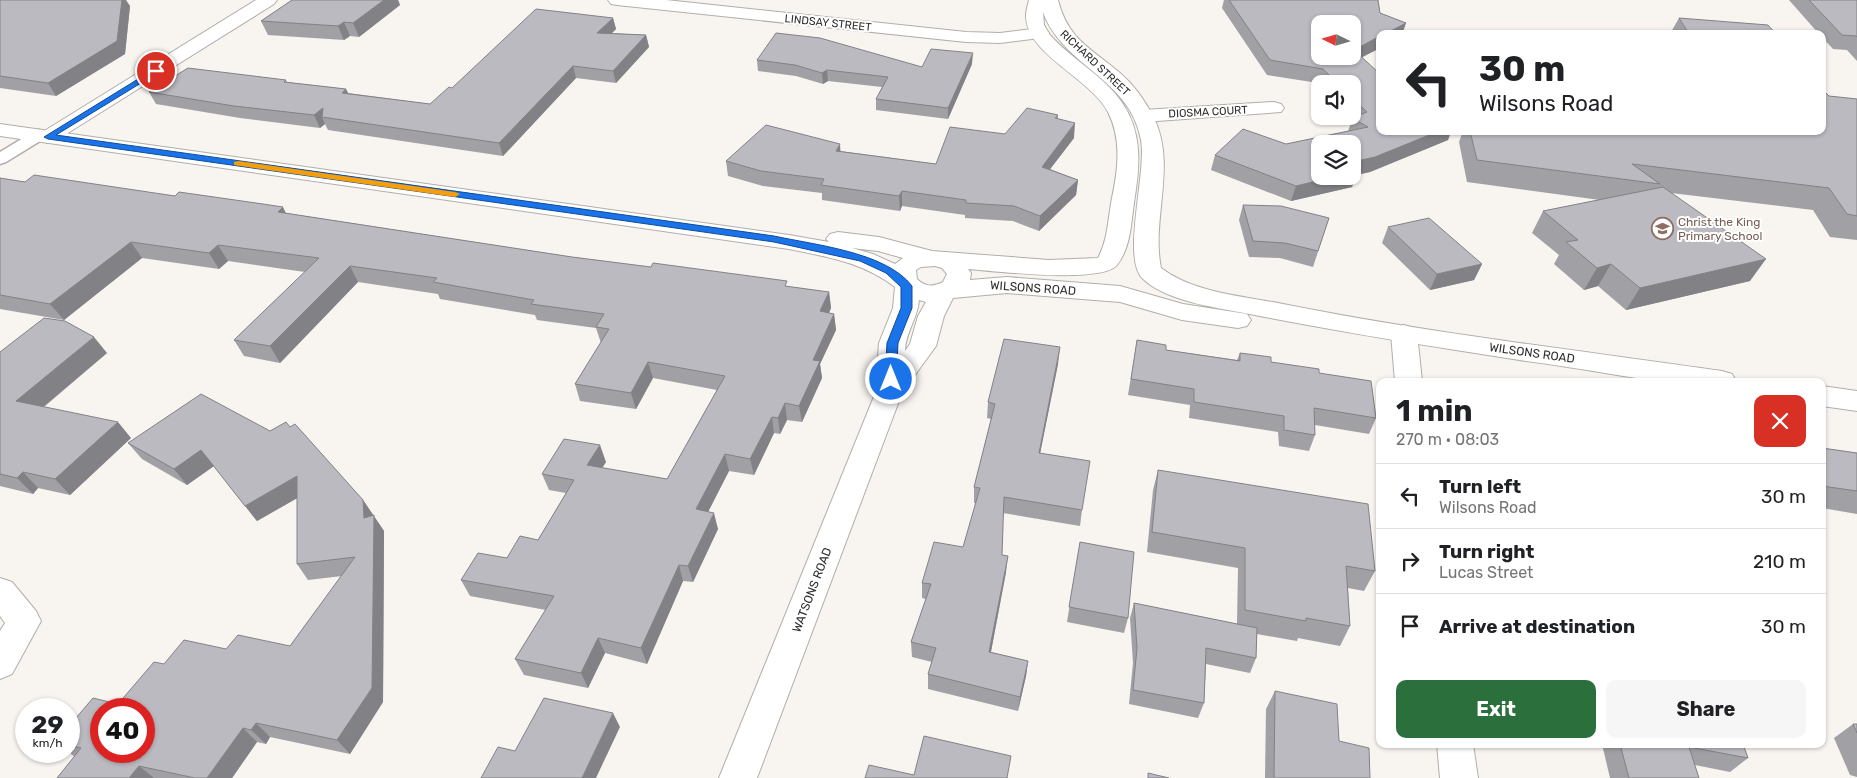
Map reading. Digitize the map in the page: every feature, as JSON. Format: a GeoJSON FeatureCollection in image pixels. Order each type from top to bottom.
{"type":"FeatureCollection","features":[{"type":"Feature","properties":{"kind":"street"},"geometry":{"type":"LineString","coordinates":[[43,136],[92,111],[268,0]]}},
{"type":"Feature","properties":{"kind":"street","name":"LINDSAY STREET"},"geometry":{"type":"LineString","coordinates":[[617,0],[966,37],[1000,38],[1050,32]]}},
{"type":"Feature","properties":{"kind":"street","name":"RICHARD STREET"},"geometry":{"type":"LineString","coordinates":[[1038,0],[1035,6],[1034,17],[1089,67],[1129,94],[1143,116],[1151,136],[1154,159],[1151,198],[1144,243],[1144,256],[1150,272]]}},
{"type":"Feature","properties":{"kind":"street","name":"RICHARD STREET"},"geometry":{"type":"LineString","coordinates":[[1049,0],[1054,19],[1050,32]]}},
{"type":"Feature","properties":{"kind":"street","name":"RICHARD STREET"},"geometry":{"type":"LineString","coordinates":[[1089,67],[1120,117],[1127,139],[1129,160],[1117,244],[1104,263]]}},
{"type":"Feature","properties":{"kind":"street","name":"DIOSMA COURT"},"geometry":{"type":"LineString","coordinates":[[1120,117],[1274,108]]}},
{"type":"Feature","properties":{"kind":"street","name":"WILSONS ROAD"},"geometry":{"type":"LineString","coordinates":[[0,130],[774,239],[862,259],[890,271],[905,284]]}},
{"type":"Feature","properties":{"kind":"street","name":"WILSONS ROAD"},"geometry":{"type":"LineString","coordinates":[[774,239],[841,239],[867,242],[936,258],[1049,268],[1104,263]]}},
{"type":"Feature","properties":{"kind":"street"},"geometry":{"type":"LineString","coordinates":[[936,258],[950,263],[959,273],[958,281],[946,291],[922,293],[905,284],[902,274],[906,266],[914,261],[936,258]]}},
{"type":"Feature","properties":{"kind":"street"},"geometry":{"type":"LineString","coordinates":[[1130,260],[1150,272],[1152,282],[1146,291],[1122,295],[1107,290],[1098,282],[1096,273],[1104,263],[1130,260]]}},
{"type":"Feature","properties":{"kind":"street","name":"WILSONS ROAD"},"geometry":{"type":"LineString","coordinates":[[1150,272],[1164,283],[1199,295],[1342,324],[1702,378]]}},
{"type":"Feature","properties":{"kind":"street","name":"WATSONS ROAD"},"geometry":{"type":"LineString","coordinates":[[738,778],[885,401],[891,379],[892,343],[907,305],[905,284]]}},
{"type":"Feature","properties":{"kind":"street","name":"WILSONS ROAD"},"geometry":{"type":"LineString","coordinates":[[946,291],[1007,285],[1122,295],[1173,310],[1213,317],[1342,324]]}},
{"type":"Feature","properties":{"kind":"street","name":"WATSONS ROAD"},"geometry":{"type":"LineString","coordinates":[[885,401],[922,346],[931,316],[946,291]]}},
{"type":"Feature","properties":{"kind":"street"},"geometry":{"type":"LineString","coordinates":[[1404,334],[1409,378]]}},
{"type":"Feature","properties":{"kind":"street"},"geometry":{"type":"LineString","coordinates":[[1826,397],[1857,401]]}},
{"type":"Feature","properties":{"kind":"street"},"geometry":{"type":"LineString","coordinates":[[0,592],[24,621],[0,663]]}},
{"type":"Feature","properties":{"kind":"street"},"geometry":{"type":"LineString","coordinates":[[1455,748],[1459,778]]}},
{"type":"Feature","properties":{"kind":"lane"},"geometry":{"type":"LineString","coordinates":[[0,159],[43,136]]}},
{"type":"Feature","properties":{"kind":"building"},"geometry":{"type":"Polygon","coordinates":[[[0,0],[122,0],[117,41],[48,83],[0,76],[0,0]]]}},
{"type":"Feature","properties":{"kind":"building"},"geometry":{"type":"Polygon","coordinates":[[[292,0],[384,0],[353,23],[344,22],[338,26],[261,21],[292,0]]]}},
{"type":"Feature","properties":{"kind":"building"},"geometry":{"type":"Polygon","coordinates":[[[1229,0],[1378,0],[1380,13],[1406,23],[1393,30],[1376,30],[1376,38],[1361,46],[1361,15],[1311,15],[1311,65],[1361,65],[1361,56],[1376,70],[1376,135],[1429,135],[1375,157],[1361,160],[1361,135],[1329,135],[1368,127],[1361,123],[1361,114],[1367,112],[1361,106],[1361,75],[1329,75],[1323,69],[1270,60],[1229,0]]]}},
{"type":"Feature","properties":{"kind":"building"},"geometry":{"type":"Polygon","coordinates":[[[1809,0],[1857,0],[1857,37],[1842,35],[1809,0]]]}},
{"type":"Feature","properties":{"kind":"building"},"geometry":{"type":"Polygon","coordinates":[[[536,9],[613,18],[597,33],[646,35],[613,71],[573,66],[499,143],[322,117],[323,108],[314,115],[234,106],[149,92],[188,68],[286,80],[284,82],[346,89],[342,93],[430,104],[449,87],[452,88],[536,9]]]}},
{"type":"Feature","properties":{"kind":"building"},"geometry":{"type":"Polygon","coordinates":[[[1679,18],[1768,25],[1772,30],[1686,30],[1679,18]]]}},
{"type":"Feature","properties":{"kind":"building"},"geometry":{"type":"Polygon","coordinates":[[[776,33],[820,38],[922,67],[931,49],[973,53],[948,108],[876,99],[888,77],[827,70],[822,73],[795,65],[757,60],[776,33]]]}},
{"type":"Feature","properties":{"kind":"building"},"geometry":{"type":"Polygon","coordinates":[[[1826,93],[1829,96],[1857,99],[1857,216],[1847,214],[1829,188],[1632,164],[1660,184],[1477,160],[1471,135],[1826,135],[1826,93]]]}},
{"type":"Feature","properties":{"kind":"building"},"geometry":{"type":"Polygon","coordinates":[[[1027,108],[1058,115],[1055,118],[1075,123],[1042,167],[1078,180],[1040,216],[1014,206],[966,203],[966,200],[902,191],[899,196],[821,185],[824,179],[761,171],[726,161],[766,125],[840,144],[836,151],[936,164],[950,127],[1005,134],[1027,108]]]}},
{"type":"Feature","properties":{"kind":"building"},"geometry":{"type":"Polygon","coordinates":[[[1243,129],[1286,144],[1311,139],[1311,182],[1296,186],[1215,155],[1243,129]]]}},
{"type":"Feature","properties":{"kind":"building"},"geometry":{"type":"Polygon","coordinates":[[[34,175],[175,196],[179,192],[283,207],[278,212],[572,257],[651,267],[653,263],[787,281],[785,286],[829,292],[820,311],[834,314],[813,360],[820,361],[799,406],[785,403],[778,418],[772,417],[750,459],[725,454],[696,509],[714,513],[688,566],[679,565],[641,648],[598,638],[581,673],[515,659],[554,596],[461,580],[478,553],[507,558],[520,536],[538,540],[574,480],[542,474],[564,439],[600,445],[587,465],[667,479],[725,376],[648,362],[631,393],[575,384],[609,329],[596,327],[604,314],[531,304],[534,300],[433,282],[437,278],[350,266],[270,346],[234,340],[319,258],[218,245],[209,253],[131,242],[50,304],[0,295],[0,178],[25,182],[34,175]]]}},
{"type":"Feature","properties":{"kind":"building"},"geometry":{"type":"Polygon","coordinates":[[[1663,187],[1766,259],[1640,288],[1611,264],[1597,268],[1566,242],[1578,240],[1543,211],[1663,187]]]}},
{"type":"Feature","properties":{"kind":"building"},"geometry":{"type":"Polygon","coordinates":[[[1243,205],[1281,206],[1329,218],[1318,251],[1285,243],[1253,241],[1243,205]]]}},
{"type":"Feature","properties":{"kind":"building"},"geometry":{"type":"Polygon","coordinates":[[[1429,218],[1482,264],[1437,274],[1388,227],[1429,218]]]}},
{"type":"Feature","properties":{"kind":"building"},"geometry":{"type":"Polygon","coordinates":[[[44,318],[65,321],[94,337],[16,401],[118,422],[55,479],[23,472],[17,478],[0,474],[0,352],[44,318]]]}},
{"type":"Feature","properties":{"kind":"building"},"geometry":{"type":"Polygon","coordinates":[[[1004,339],[1060,347],[1039,453],[1090,461],[1082,510],[1004,497],[1002,555],[1008,556],[989,652],[1028,661],[1020,697],[928,674],[936,648],[911,642],[931,584],[922,583],[934,542],[963,547],[980,488],[974,487],[995,404],[988,402],[1004,339]]]}},
{"type":"Feature","properties":{"kind":"building"},"geometry":{"type":"Polygon","coordinates":[[[1137,340],[1166,345],[1166,350],[1240,361],[1240,353],[1271,357],[1271,362],[1319,369],[1319,373],[1371,381],[1376,418],[1314,408],[1315,435],[1284,430],[1284,416],[1194,402],[1194,389],[1131,379],[1137,340]]]}},
{"type":"Feature","properties":{"kind":"building"},"geometry":{"type":"Polygon","coordinates":[[[201,394],[270,431],[286,422],[290,427],[295,424],[363,500],[364,518],[374,515],[372,688],[337,740],[256,723],[251,730],[243,728],[207,778],[195,778],[139,766],[129,778],[57,778],[69,763],[80,763],[80,713],[90,702],[90,763],[155,763],[155,698],[123,698],[154,662],[164,664],[184,640],[226,649],[238,635],[290,646],[355,557],[297,564],[297,476],[245,506],[201,450],[174,469],[128,443],[201,394]]]}},
{"type":"Feature","properties":{"kind":"building"},"geometry":{"type":"Polygon","coordinates":[[[1826,449],[1857,453],[1857,491],[1826,487],[1826,449]]]}},
{"type":"Feature","properties":{"kind":"building"},"geometry":{"type":"Polygon","coordinates":[[[1158,470],[1368,504],[1375,571],[1346,566],[1350,626],[1306,618],[1306,621],[1245,610],[1245,548],[1152,532],[1158,470]]]}},
{"type":"Feature","properties":{"kind":"building"},"geometry":{"type":"Polygon","coordinates":[[[1080,542],[1134,552],[1128,618],[1069,607],[1080,542]]]}},
{"type":"Feature","properties":{"kind":"building"},"geometry":{"type":"Polygon","coordinates":[[[1134,603],[1257,628],[1256,658],[1206,648],[1204,703],[1133,690],[1137,648],[1134,603]]]}},
{"type":"Feature","properties":{"kind":"building"},"geometry":{"type":"Polygon","coordinates":[[[1275,691],[1337,704],[1339,741],[1369,748],[1370,778],[1274,778],[1275,691]]]}},
{"type":"Feature","properties":{"kind":"building"},"geometry":{"type":"Polygon","coordinates":[[[544,698],[613,713],[582,778],[481,778],[498,747],[515,751],[544,698]]]}},
{"type":"Feature","properties":{"kind":"building"},"geometry":{"type":"Polygon","coordinates":[[[1853,724],[1857,724],[1857,733],[1853,724]]]}},
{"type":"Feature","properties":{"kind":"building"},"geometry":{"type":"Polygon","coordinates":[[[924,736],[1011,756],[1007,778],[865,778],[869,765],[914,775],[924,736]]]}},
{"type":"Feature","properties":{"kind":"building"},"geometry":{"type":"Polygon","coordinates":[[[1621,748],[1689,748],[1699,778],[1629,778],[1621,748]]]}},
{"type":"Feature","properties":{"kind":"building"},"geometry":{"type":"Polygon","coordinates":[[[1694,748],[1744,748],[1748,758],[1694,748]]]}},
{"type":"Feature","properties":{"kind":"building"},"geometry":{"type":"Polygon","coordinates":[[[1148,773],[1169,778],[1148,778],[1148,773]]]}},
{"type":"Feature","properties":{"kind":"slow traffic"},"geometry":{"type":"LineString","coordinates":[[238,163],[455,194]]}},
{"type":"Feature","properties":{"kind":"place","name":"Christ the King Primary School"},"geometry":{"type":"Point","coordinates":[1662,229]}},
{"type":"Feature","properties":{"kind":"route"},"geometry":{"type":"LineString","coordinates":[[156,71],[48,137],[774,239],[846,254],[890,271],[907,286],[906,308],[892,343],[891,379]]}}]}
